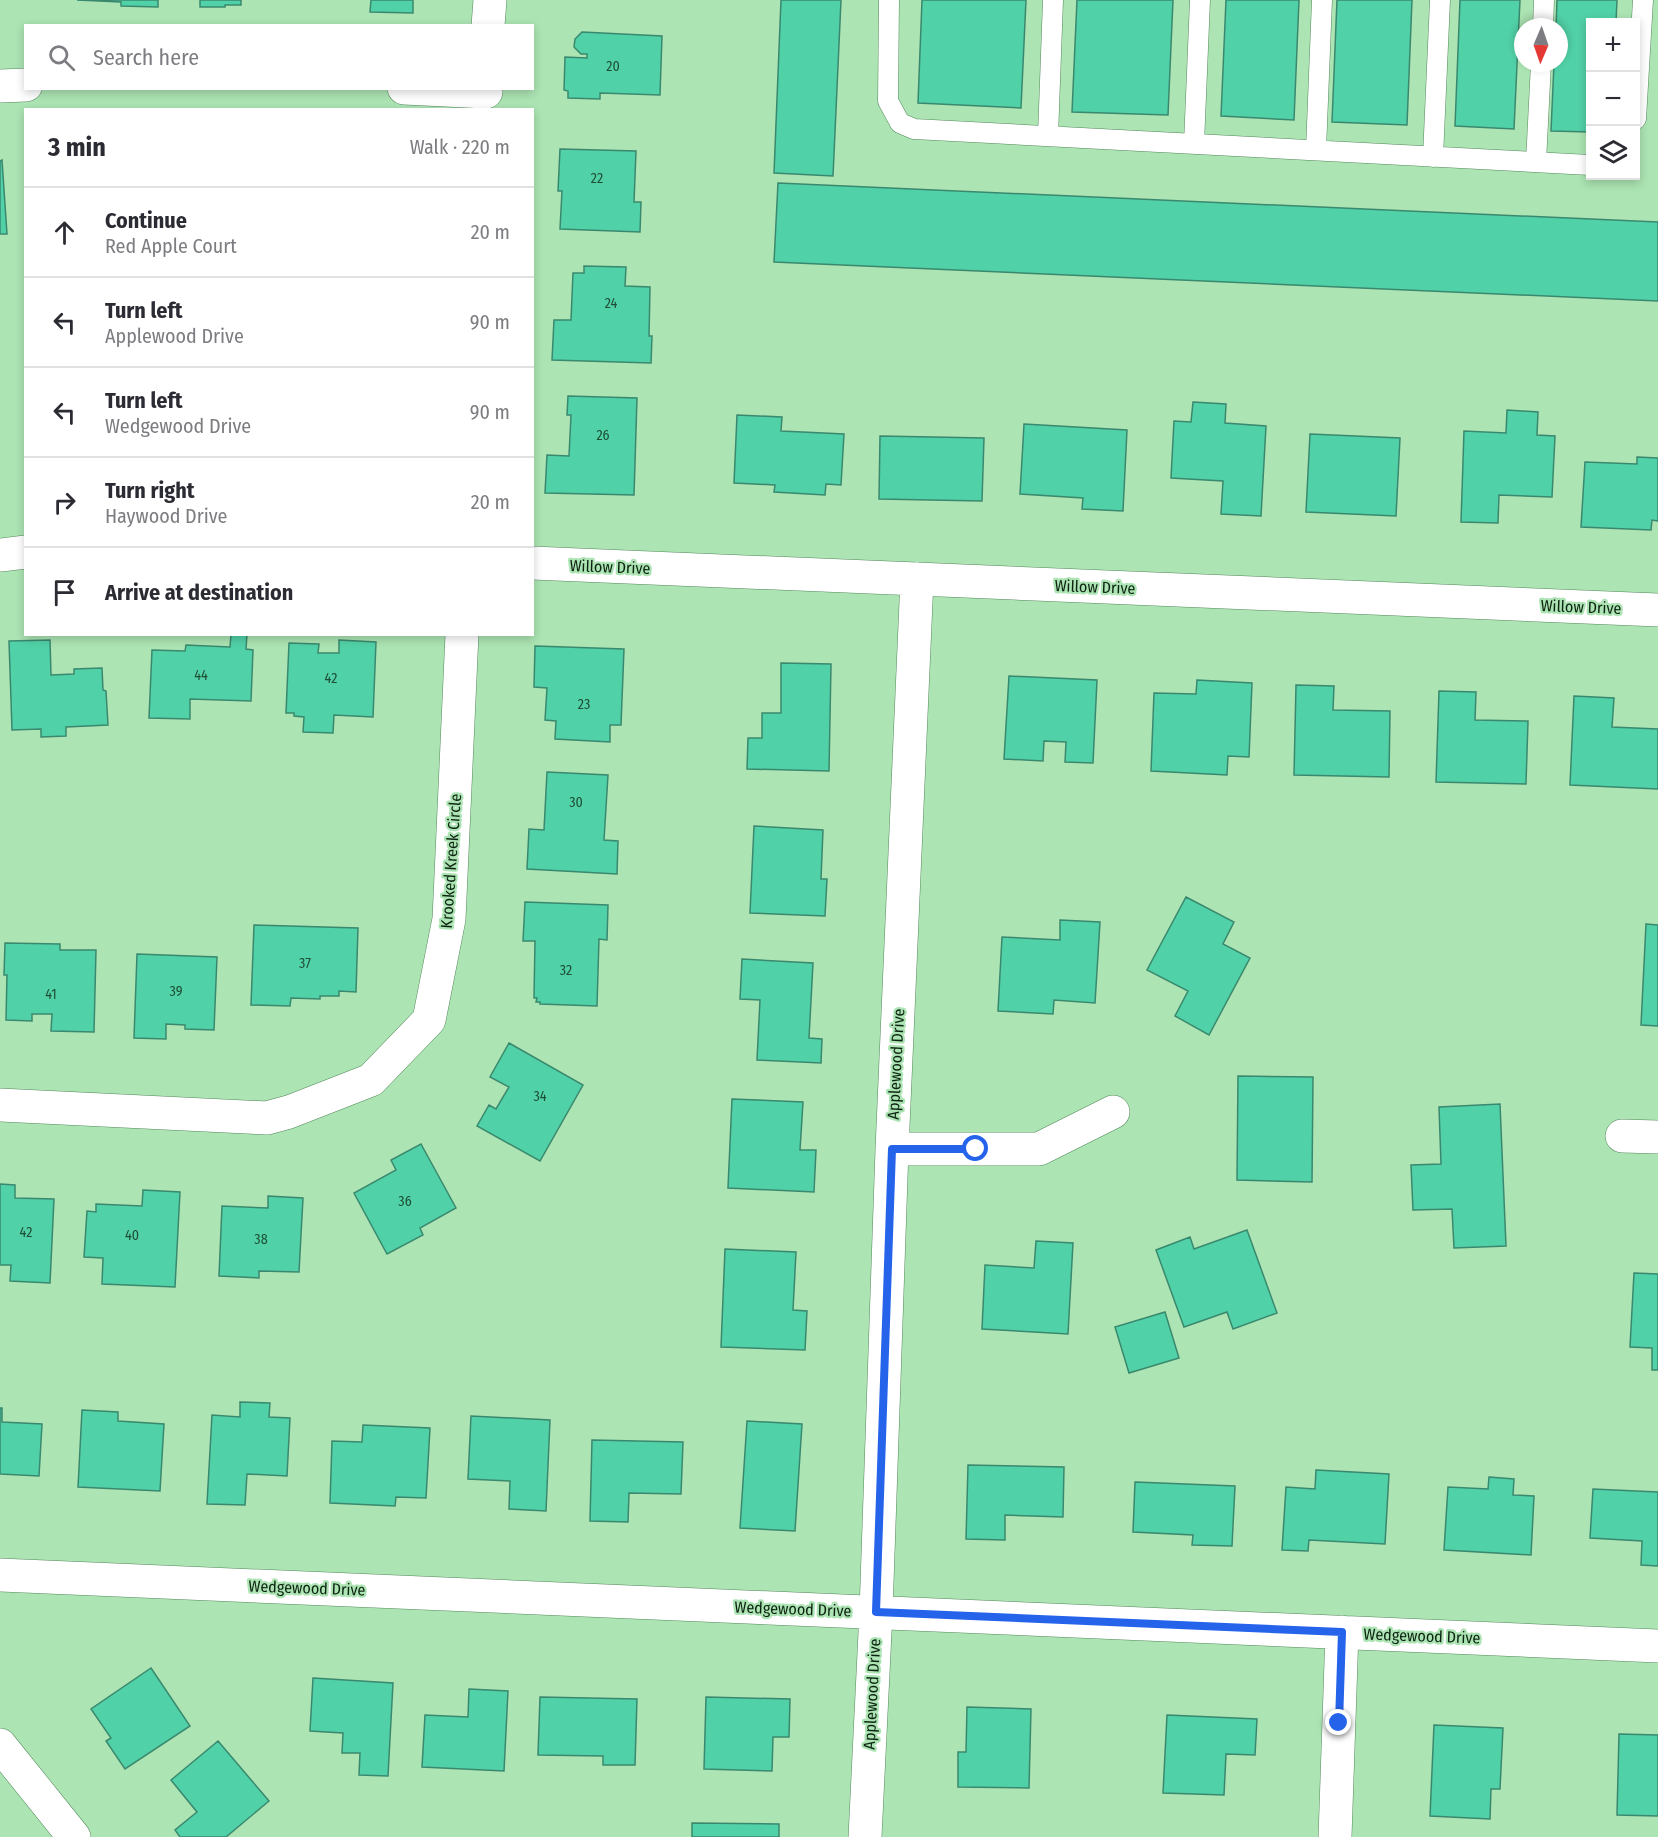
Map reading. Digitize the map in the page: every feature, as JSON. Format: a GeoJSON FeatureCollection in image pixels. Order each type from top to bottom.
{"type":"FeatureCollection","features":[{"type":"Feature","properties":{"kind":"street"},"geometry":{"type":"LineString","coordinates":[[488,24],[490,0]]}},
{"type":"Feature","properties":{"kind":"street"},"geometry":{"type":"LineString","coordinates":[[0,86],[24,85]]}},
{"type":"Feature","properties":{"kind":"street"},"geometry":{"type":"LineString","coordinates":[[422,90],[485,97]]}},
{"type":"Feature","properties":{"kind":"street"},"geometry":{"type":"LineString","coordinates":[[0,555],[24,552]]}},
{"type":"Feature","properties":{"kind":"street","name":"Willow Drive"},"geometry":{"type":"LineString","coordinates":[[534,563],[1658,610]]}},
{"type":"Feature","properties":{"kind":"street","name":"Applewood Drive"},"geometry":{"type":"LineString","coordinates":[[865,1837],[917,579]]}},
{"type":"Feature","properties":{"kind":"street","name":"Krooked Kreek Circle"},"geometry":{"type":"LineString","coordinates":[[0,1106],[267,1118],[289,1112],[371,1080],[429,1020],[449,920],[462,636]]}},
{"type":"Feature","properties":{"kind":"street"},"geometry":{"type":"LineString","coordinates":[[892,1149],[1039,1149],[1113,1112]]}},
{"type":"Feature","properties":{"kind":"street"},"geometry":{"type":"LineString","coordinates":[[1622,1136],[1658,1137]]}},
{"type":"Feature","properties":{"kind":"street","name":"Wedgewood Drive"},"geometry":{"type":"LineString","coordinates":[[0,1575],[1658,1646]]}},
{"type":"Feature","properties":{"kind":"street"},"geometry":{"type":"LineString","coordinates":[[1335,1837],[1342,1632]]}},
{"type":"Feature","properties":{"kind":"street"},"geometry":{"type":"LineString","coordinates":[[0,1745],[74,1837]]}},
{"type":"Feature","properties":{"kind":"lane"},"geometry":{"type":"LineString","coordinates":[[889,0],[888,101],[900,123],[914,129],[1586,165]]}},
{"type":"Feature","properties":{"kind":"lane"},"geometry":{"type":"LineString","coordinates":[[1048,136],[1053,0]]}},
{"type":"Feature","properties":{"kind":"lane"},"geometry":{"type":"LineString","coordinates":[[1194,144],[1200,0]]}},
{"type":"Feature","properties":{"kind":"lane"},"geometry":{"type":"LineString","coordinates":[[1316,150],[1322,0]]}},
{"type":"Feature","properties":{"kind":"lane"},"geometry":{"type":"LineString","coordinates":[[1433,157],[1440,0]]}},
{"type":"Feature","properties":{"kind":"lane"},"geometry":{"type":"LineString","coordinates":[[1543,18],[1544,0]]}},
{"type":"Feature","properties":{"kind":"lane"},"geometry":{"type":"LineString","coordinates":[[1638,72],[1643,0]]}},
{"type":"Feature","properties":{"kind":"lane"},"geometry":{"type":"LineString","coordinates":[[1536,162],[1541,72]]}},
{"type":"Feature","properties":{"kind":"building"},"geometry":{"type":"Polygon","coordinates":[[[77,0],[158,0],[158,7],[121,6],[121,2],[77,0]]]}},
{"type":"Feature","properties":{"kind":"building"},"geometry":{"type":"Polygon","coordinates":[[[200,0],[241,0],[241,5],[200,7],[200,0]]]}},
{"type":"Feature","properties":{"kind":"building"},"geometry":{"type":"Polygon","coordinates":[[[371,0],[413,0],[413,13],[370,12],[371,0]]]}},
{"type":"Feature","properties":{"kind":"building"},"geometry":{"type":"Polygon","coordinates":[[[781,0],[841,0],[833,176],[774,173],[781,0]]]}},
{"type":"Feature","properties":{"kind":"building"},"geometry":{"type":"Polygon","coordinates":[[[922,0],[1026,0],[1021,108],[918,103],[922,0]]]}},
{"type":"Feature","properties":{"kind":"building"},"geometry":{"type":"Polygon","coordinates":[[[1077,0],[1173,0],[1168,115],[1072,112],[1077,0]]]}},
{"type":"Feature","properties":{"kind":"building"},"geometry":{"type":"Polygon","coordinates":[[[1226,0],[1299,0],[1294,120],[1221,116],[1226,0]]]}},
{"type":"Feature","properties":{"kind":"building"},"geometry":{"type":"Polygon","coordinates":[[[1337,0],[1412,0],[1407,125],[1332,122],[1337,0]]]}},
{"type":"Feature","properties":{"kind":"building"},"geometry":{"type":"Polygon","coordinates":[[[1460,0],[1520,0],[1519,18],[1514,18],[1514,72],[1517,72],[1514,129],[1455,126],[1460,0]]]}},
{"type":"Feature","properties":{"kind":"building"},"geometry":{"type":"Polygon","coordinates":[[[1557,0],[1617,0],[1616,18],[1586,18],[1586,132],[1551,131],[1554,72],[1568,72],[1568,18],[1556,18],[1557,0]]]}},
{"type":"Feature","properties":{"kind":"building"},"geometry":{"type":"Polygon","coordinates":[[[582,32],[662,36],[660,95],[600,93],[600,99],[568,98],[568,91],[564,90],[565,57],[587,58],[587,54],[581,54],[574,47],[575,39],[582,32]]]}},
{"type":"Feature","properties":{"kind":"building"},"geometry":{"type":"Polygon","coordinates":[[[560,149],[636,151],[634,202],[641,202],[640,232],[560,229],[562,191],[558,191],[560,149]]]}},
{"type":"Feature","properties":{"kind":"building"},"geometry":{"type":"Polygon","coordinates":[[[2,160],[7,234],[0,234],[0,161],[2,160]]]}},
{"type":"Feature","properties":{"kind":"building"},"geometry":{"type":"Polygon","coordinates":[[[778,183],[1658,222],[1658,301],[774,262],[778,183]]]}},
{"type":"Feature","properties":{"kind":"building"},"geometry":{"type":"Polygon","coordinates":[[[584,266],[626,267],[625,286],[650,287],[651,363],[552,360],[554,320],[571,320],[573,273],[584,273],[584,266]]]}},
{"type":"Feature","properties":{"kind":"building"},"geometry":{"type":"Polygon","coordinates":[[[568,396],[637,398],[634,495],[545,493],[547,455],[569,456],[571,415],[567,415],[568,396]]]}},
{"type":"Feature","properties":{"kind":"building"},"geometry":{"type":"Polygon","coordinates":[[[1193,402],[1226,404],[1225,423],[1266,426],[1261,516],[1221,514],[1223,481],[1171,478],[1174,421],[1191,422],[1193,402]]]}},
{"type":"Feature","properties":{"kind":"building"},"geometry":{"type":"Polygon","coordinates":[[[1507,410],[1538,412],[1537,435],[1555,436],[1552,497],[1499,495],[1498,523],[1461,522],[1464,431],[1506,433],[1507,410]]]}},
{"type":"Feature","properties":{"kind":"building"},"geometry":{"type":"Polygon","coordinates":[[[737,415],[782,417],[781,431],[844,434],[841,485],[826,484],[825,495],[774,492],[775,485],[734,483],[737,415]]]}},
{"type":"Feature","properties":{"kind":"building"},"geometry":{"type":"Polygon","coordinates":[[[1024,424],[1127,430],[1123,511],[1082,509],[1083,498],[1020,494],[1024,424]]]}},
{"type":"Feature","properties":{"kind":"building"},"geometry":{"type":"Polygon","coordinates":[[[1310,434],[1400,438],[1396,516],[1306,512],[1310,434]]]}},
{"type":"Feature","properties":{"kind":"building"},"geometry":{"type":"Polygon","coordinates":[[[880,436],[984,438],[982,501],[879,499],[880,436]]]}},
{"type":"Feature","properties":{"kind":"building"},"geometry":{"type":"Polygon","coordinates":[[[1637,457],[1658,458],[1658,521],[1652,520],[1651,530],[1581,527],[1585,462],[1637,464],[1637,457]]]}},
{"type":"Feature","properties":{"kind":"building"},"geometry":{"type":"Polygon","coordinates":[[[231,636],[247,636],[246,649],[253,650],[251,701],[190,699],[190,719],[149,718],[152,650],[185,651],[186,645],[230,647],[231,636]]]}},
{"type":"Feature","properties":{"kind":"building"},"geometry":{"type":"Polygon","coordinates":[[[50,640],[51,675],[74,674],[74,669],[102,668],[108,725],[66,727],[66,736],[41,737],[41,729],[12,730],[9,641],[50,640]]]}},
{"type":"Feature","properties":{"kind":"building"},"geometry":{"type":"Polygon","coordinates":[[[339,640],[376,642],[373,717],[334,715],[333,733],[303,732],[304,717],[286,713],[289,643],[319,644],[318,653],[339,653],[339,640]]]}},
{"type":"Feature","properties":{"kind":"building"},"geometry":{"type":"Polygon","coordinates":[[[535,646],[624,649],[621,725],[610,725],[610,742],[555,739],[556,721],[545,720],[547,688],[534,687],[535,646]]]}},
{"type":"Feature","properties":{"kind":"building"},"geometry":{"type":"Polygon","coordinates":[[[781,663],[831,664],[829,771],[747,769],[748,738],[762,738],[762,713],[781,713],[781,663]]]}},
{"type":"Feature","properties":{"kind":"building"},"geometry":{"type":"Polygon","coordinates":[[[1009,676],[1097,680],[1093,763],[1065,762],[1066,742],[1044,741],[1043,761],[1004,759],[1009,676]]]}},
{"type":"Feature","properties":{"kind":"building"},"geometry":{"type":"Polygon","coordinates":[[[1197,680],[1252,683],[1249,757],[1228,756],[1227,775],[1151,771],[1154,693],[1196,694],[1197,680]]]}},
{"type":"Feature","properties":{"kind":"building"},"geometry":{"type":"Polygon","coordinates":[[[1296,685],[1334,686],[1333,710],[1390,711],[1389,777],[1294,775],[1296,685]]]}},
{"type":"Feature","properties":{"kind":"building"},"geometry":{"type":"Polygon","coordinates":[[[1439,691],[1476,692],[1475,720],[1528,721],[1526,784],[1436,782],[1439,691]]]}},
{"type":"Feature","properties":{"kind":"building"},"geometry":{"type":"Polygon","coordinates":[[[1574,696],[1614,698],[1612,727],[1658,729],[1658,789],[1570,785],[1574,696]]]}},
{"type":"Feature","properties":{"kind":"building"},"geometry":{"type":"Polygon","coordinates":[[[547,772],[608,775],[604,840],[618,841],[617,874],[527,869],[529,829],[544,830],[547,772]]]}},
{"type":"Feature","properties":{"kind":"building"},"geometry":{"type":"Polygon","coordinates":[[[754,826],[823,830],[821,879],[827,879],[825,916],[750,913],[754,826]]]}},
{"type":"Feature","properties":{"kind":"building"},"geometry":{"type":"Polygon","coordinates":[[[1186,897],[1234,922],[1223,944],[1250,958],[1209,1035],[1175,1016],[1188,991],[1147,970],[1186,897]]]}},
{"type":"Feature","properties":{"kind":"building"},"geometry":{"type":"Polygon","coordinates":[[[525,902],[608,905],[607,940],[599,939],[597,1006],[536,1002],[537,998],[534,998],[535,941],[523,941],[525,902]]]}},
{"type":"Feature","properties":{"kind":"building"},"geometry":{"type":"Polygon","coordinates":[[[1060,920],[1100,922],[1095,1003],[1054,1000],[1053,1014],[998,1011],[1002,937],[1060,940],[1060,920]]]}},
{"type":"Feature","properties":{"kind":"building"},"geometry":{"type":"Polygon","coordinates":[[[1646,924],[1658,925],[1658,1026],[1641,1025],[1646,924]]]}},
{"type":"Feature","properties":{"kind":"building"},"geometry":{"type":"Polygon","coordinates":[[[254,925],[358,928],[356,992],[339,991],[339,996],[320,996],[320,999],[291,998],[290,1006],[251,1005],[254,925]]]}},
{"type":"Feature","properties":{"kind":"building"},"geometry":{"type":"Polygon","coordinates":[[[5,943],[60,944],[60,950],[96,950],[94,1032],[51,1031],[52,1014],[32,1014],[32,1021],[6,1020],[5,943]]]}},
{"type":"Feature","properties":{"kind":"building"},"geometry":{"type":"Polygon","coordinates":[[[137,954],[217,957],[214,1030],[185,1029],[185,1025],[166,1024],[166,1039],[134,1038],[137,954]]]}},
{"type":"Feature","properties":{"kind":"building"},"geometry":{"type":"Polygon","coordinates":[[[742,959],[813,963],[809,1038],[822,1039],[821,1063],[757,1060],[760,1000],[740,999],[742,959]]]}},
{"type":"Feature","properties":{"kind":"building"},"geometry":{"type":"Polygon","coordinates":[[[509,1043],[583,1085],[540,1161],[477,1126],[489,1105],[496,1109],[509,1087],[490,1077],[509,1043]]]}},
{"type":"Feature","properties":{"kind":"building"},"geometry":{"type":"Polygon","coordinates":[[[1238,1076],[1313,1077],[1312,1182],[1237,1180],[1238,1076]]]}},
{"type":"Feature","properties":{"kind":"building"},"geometry":{"type":"Polygon","coordinates":[[[732,1099],[803,1102],[800,1150],[816,1150],[814,1192],[728,1188],[732,1099]]]}},
{"type":"Feature","properties":{"kind":"building"},"geometry":{"type":"Polygon","coordinates":[[[1500,1104],[1506,1246],[1454,1248],[1452,1209],[1413,1210],[1411,1165],[1441,1164],[1439,1107],[1500,1104]]]}},
{"type":"Feature","properties":{"kind":"building"},"geometry":{"type":"Polygon","coordinates":[[[421,1144],[456,1208],[420,1228],[423,1235],[387,1254],[354,1193],[396,1170],[391,1160],[421,1144]]]}},
{"type":"Feature","properties":{"kind":"building"},"geometry":{"type":"Polygon","coordinates":[[[0,1184],[15,1185],[15,1198],[54,1199],[50,1283],[10,1281],[11,1265],[0,1265],[0,1184]]]}},
{"type":"Feature","properties":{"kind":"building"},"geometry":{"type":"Polygon","coordinates":[[[143,1190],[180,1192],[175,1287],[102,1284],[103,1258],[84,1257],[87,1211],[96,1212],[96,1204],[142,1206],[143,1190]]]}},
{"type":"Feature","properties":{"kind":"building"},"geometry":{"type":"Polygon","coordinates":[[[268,1196],[303,1198],[299,1272],[259,1271],[259,1278],[219,1276],[222,1206],[268,1208],[268,1196]]]}},
{"type":"Feature","properties":{"kind":"building"},"geometry":{"type":"Polygon","coordinates":[[[1247,1230],[1277,1313],[1233,1329],[1227,1312],[1184,1327],[1156,1250],[1190,1237],[1194,1249],[1247,1230]]]}},
{"type":"Feature","properties":{"kind":"building"},"geometry":{"type":"Polygon","coordinates":[[[1036,1241],[1073,1243],[1068,1334],[982,1329],[985,1265],[1034,1268],[1036,1241]]]}},
{"type":"Feature","properties":{"kind":"building"},"geometry":{"type":"Polygon","coordinates":[[[725,1249],[796,1252],[793,1310],[807,1311],[805,1350],[721,1347],[725,1249]]]}},
{"type":"Feature","properties":{"kind":"building"},"geometry":{"type":"Polygon","coordinates":[[[1634,1273],[1658,1274],[1658,1370],[1652,1370],[1652,1348],[1630,1347],[1634,1273]]]}},
{"type":"Feature","properties":{"kind":"building"},"geometry":{"type":"Polygon","coordinates":[[[1165,1312],[1179,1358],[1129,1373],[1115,1327],[1165,1312]]]}},
{"type":"Feature","properties":{"kind":"building"},"geometry":{"type":"Polygon","coordinates":[[[240,1402],[270,1403],[269,1417],[290,1418],[287,1476],[247,1474],[245,1505],[207,1504],[212,1415],[240,1417],[240,1402]]]}},
{"type":"Feature","properties":{"kind":"building"},"geometry":{"type":"Polygon","coordinates":[[[0,1408],[2,1408],[2,1422],[42,1424],[39,1476],[0,1474],[0,1408]]]}},
{"type":"Feature","properties":{"kind":"building"},"geometry":{"type":"Polygon","coordinates":[[[82,1410],[118,1412],[118,1421],[164,1424],[160,1491],[78,1487],[82,1410]]]}},
{"type":"Feature","properties":{"kind":"building"},"geometry":{"type":"Polygon","coordinates":[[[471,1416],[550,1420],[546,1511],[509,1509],[510,1481],[468,1479],[471,1416]]]}},
{"type":"Feature","properties":{"kind":"building"},"geometry":{"type":"Polygon","coordinates":[[[747,1421],[802,1424],[795,1531],[740,1528],[747,1421]]]}},
{"type":"Feature","properties":{"kind":"building"},"geometry":{"type":"Polygon","coordinates":[[[363,1425],[430,1428],[426,1498],[396,1497],[395,1506],[330,1503],[332,1441],[362,1442],[363,1425]]]}},
{"type":"Feature","properties":{"kind":"building"},"geometry":{"type":"Polygon","coordinates":[[[592,1440],[683,1442],[681,1494],[629,1493],[628,1522],[590,1521],[592,1440]]]}},
{"type":"Feature","properties":{"kind":"building"},"geometry":{"type":"Polygon","coordinates":[[[968,1465],[1064,1467],[1063,1517],[1005,1515],[1005,1540],[966,1539],[968,1465]]]}},
{"type":"Feature","properties":{"kind":"building"},"geometry":{"type":"Polygon","coordinates":[[[1316,1470],[1389,1474],[1385,1544],[1309,1540],[1308,1551],[1282,1550],[1286,1487],[1315,1489],[1316,1470]]]}},
{"type":"Feature","properties":{"kind":"building"},"geometry":{"type":"Polygon","coordinates":[[[1489,1477],[1514,1479],[1513,1495],[1534,1496],[1531,1555],[1444,1550],[1448,1487],[1488,1489],[1489,1477]]]}},
{"type":"Feature","properties":{"kind":"building"},"geometry":{"type":"Polygon","coordinates":[[[1135,1482],[1235,1486],[1232,1546],[1192,1545],[1193,1535],[1133,1532],[1135,1482]]]}},
{"type":"Feature","properties":{"kind":"building"},"geometry":{"type":"Polygon","coordinates":[[[1593,1489],[1658,1492],[1658,1566],[1641,1565],[1642,1541],[1590,1538],[1593,1489]]]}},
{"type":"Feature","properties":{"kind":"building"},"geometry":{"type":"Polygon","coordinates":[[[151,1668],[190,1726],[125,1769],[106,1741],[111,1738],[91,1709],[151,1668]]]}},
{"type":"Feature","properties":{"kind":"building"},"geometry":{"type":"Polygon","coordinates":[[[313,1678],[393,1683],[388,1776],[359,1775],[360,1753],[342,1753],[343,1733],[310,1731],[313,1678]]]}},
{"type":"Feature","properties":{"kind":"building"},"geometry":{"type":"Polygon","coordinates":[[[469,1689],[508,1691],[504,1771],[422,1767],[425,1715],[468,1717],[469,1689]]]}},
{"type":"Feature","properties":{"kind":"building"},"geometry":{"type":"Polygon","coordinates":[[[540,1697],[637,1699],[635,1765],[603,1765],[603,1756],[538,1755],[540,1697]]]}},
{"type":"Feature","properties":{"kind":"building"},"geometry":{"type":"Polygon","coordinates":[[[706,1697],[790,1699],[789,1737],[773,1737],[772,1771],[704,1769],[706,1697]]]}},
{"type":"Feature","properties":{"kind":"building"},"geometry":{"type":"Polygon","coordinates":[[[967,1707],[1031,1709],[1029,1788],[958,1787],[958,1752],[966,1752],[967,1707]]]}},
{"type":"Feature","properties":{"kind":"building"},"geometry":{"type":"Polygon","coordinates":[[[1167,1715],[1257,1719],[1255,1755],[1226,1754],[1224,1795],[1163,1793],[1167,1715]]]}},
{"type":"Feature","properties":{"kind":"building"},"geometry":{"type":"Polygon","coordinates":[[[1434,1725],[1503,1728],[1500,1789],[1491,1789],[1490,1819],[1430,1816],[1434,1725]]]}},
{"type":"Feature","properties":{"kind":"building"},"geometry":{"type":"Polygon","coordinates":[[[1619,1734],[1658,1735],[1658,1816],[1617,1815],[1619,1734]]]}},
{"type":"Feature","properties":{"kind":"building"},"geometry":{"type":"Polygon","coordinates":[[[218,1741],[269,1801],[226,1837],[180,1837],[175,1830],[197,1812],[171,1780],[218,1741]]]}},
{"type":"Feature","properties":{"kind":"building"},"geometry":{"type":"Polygon","coordinates":[[[692,1823],[779,1824],[779,1837],[692,1837],[692,1823]]]}},
{"type":"Feature","properties":{"kind":"route"},"geometry":{"type":"LineString","coordinates":[[976,1149],[892,1149],[876,1612],[1342,1632],[1339,1723]]}}]}
